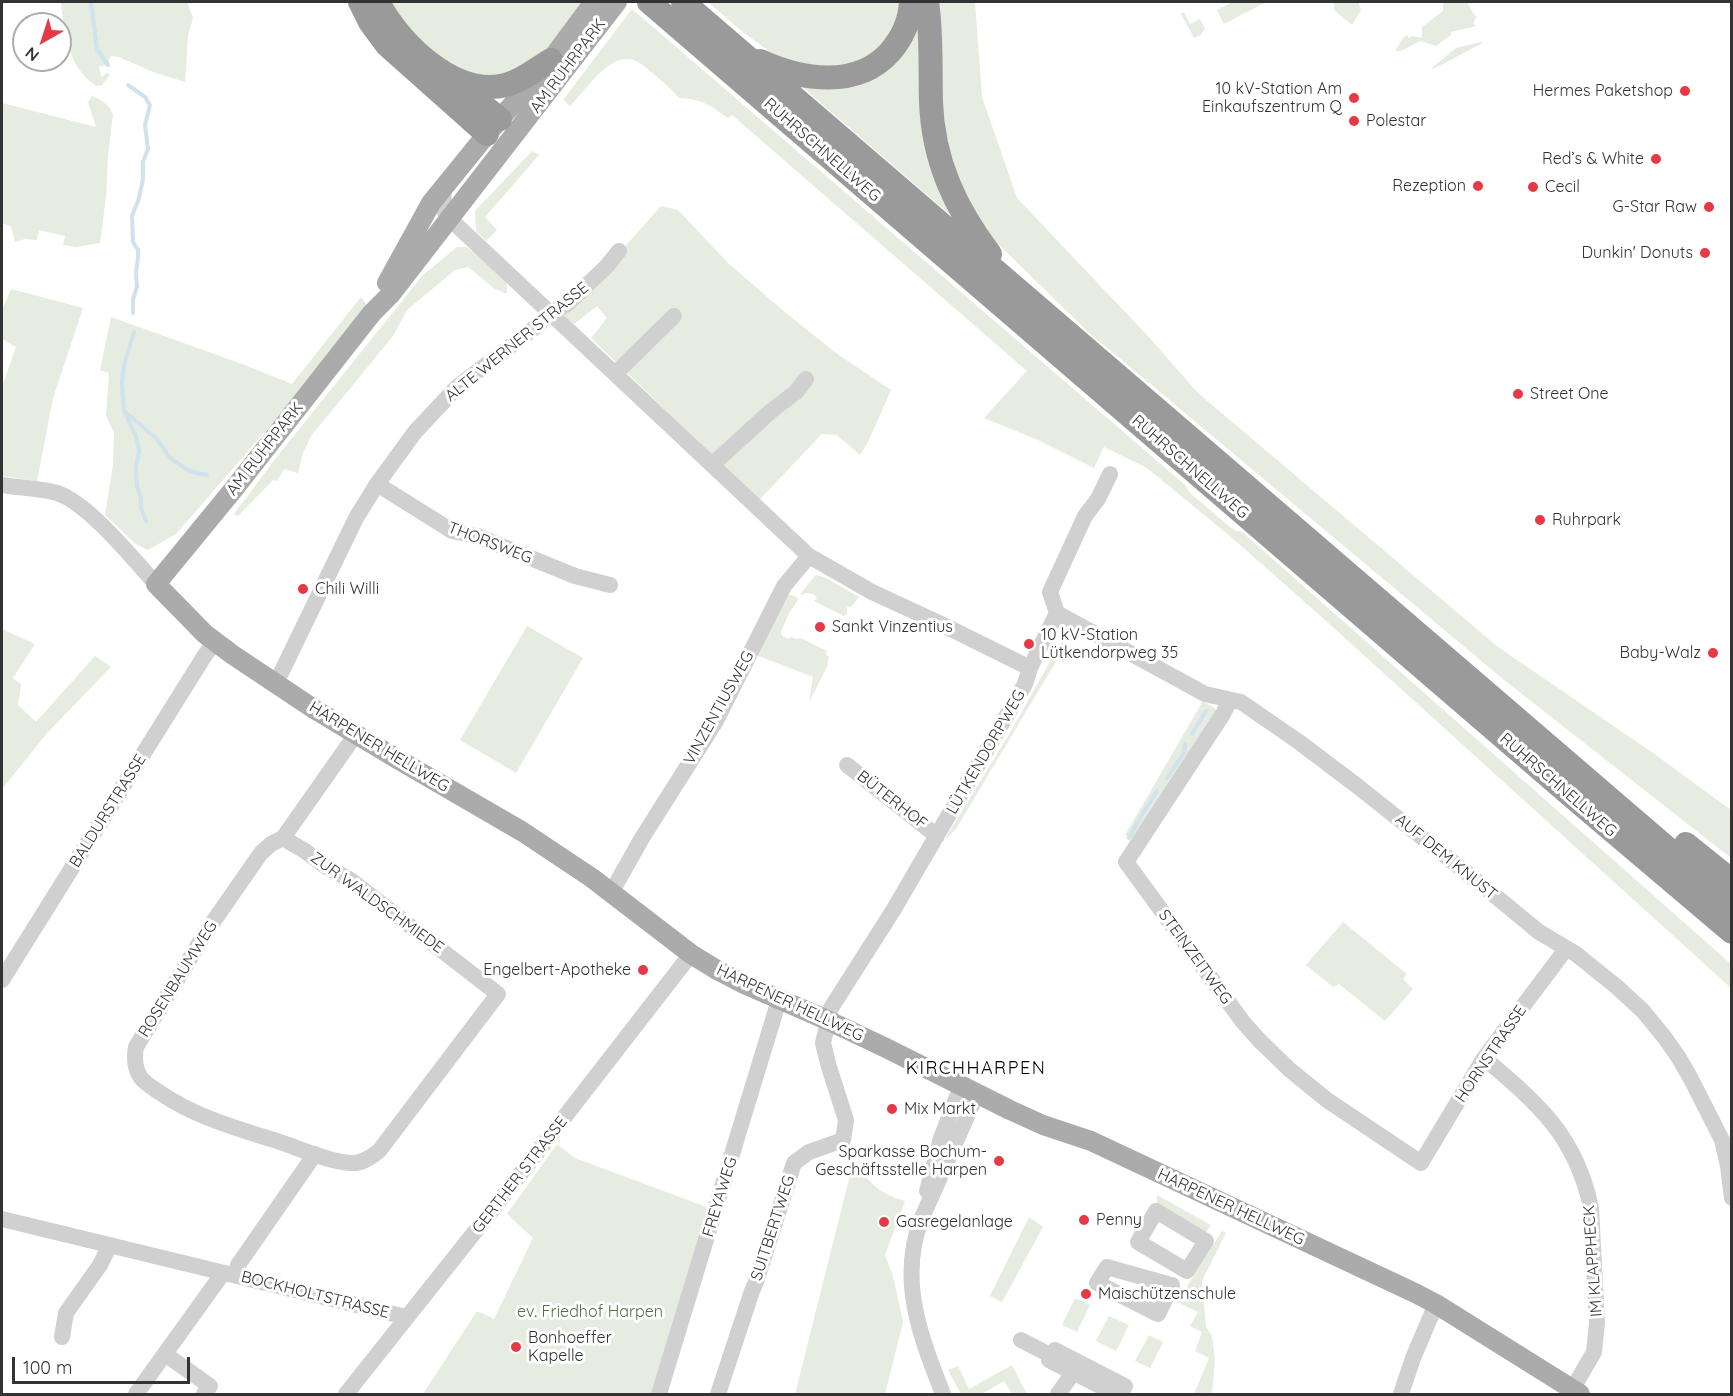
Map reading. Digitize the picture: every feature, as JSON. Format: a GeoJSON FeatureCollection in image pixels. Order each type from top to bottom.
{"type":"FeatureCollection","features":[{"type":"Feature","properties":{"kind":"highway"},"geometry":{"type":"LineString","coordinates":[[360,2],[370,22],[387,45],[502,128]]}},
{"type":"Feature","properties":{"kind":"highway"},"geometry":{"type":"LineString","coordinates":[[378,2],[402,36],[502,128]]}},
{"type":"Feature","properties":{"kind":"highway","name":"RUHRSCHNELLWEG"},"geometry":{"type":"LineString","coordinates":[[649,2],[1731,932]]}},
{"type":"Feature","properties":{"kind":"highway","name":"RUHRSCHNELLWEG"},"geometry":{"type":"LineString","coordinates":[[683,2],[1731,904]]}},
{"type":"Feature","properties":{"kind":"highway"},"geometry":{"type":"LineString","coordinates":[[731,42],[749,55],[785,71],[811,76],[846,77],[871,68],[885,58],[897,44],[905,29],[911,2]]}},
{"type":"Feature","properties":{"kind":"highway"},"geometry":{"type":"LineString","coordinates":[[927,2],[932,47],[931,102],[937,154],[946,179],[972,228],[1001,268],[1031,301]]}},
{"type":"Feature","properties":{"kind":"highway"},"geometry":{"type":"LineString","coordinates":[[440,71],[463,83],[488,87],[519,80],[550,60]]}},
{"type":"Feature","properties":{"kind":"highway"},"geometry":{"type":"LineString","coordinates":[[1456,668],[1568,747],[1731,881]]}},
{"type":"Feature","properties":{"kind":"main road","name":"AM RUHRPARK"},"geometry":{"type":"LineString","coordinates":[[156,584],[450,219],[502,128],[594,2]]}},
{"type":"Feature","properties":{"kind":"main road","name":"AM RUHRPARK"},"geometry":{"type":"LineString","coordinates":[[372,313],[409,241],[444,185],[502,128],[616,2]]}},
{"type":"Feature","properties":{"kind":"main road","name":"HARPENER HELLWEG"},"geometry":{"type":"LineString","coordinates":[[156,584],[182,612],[216,642],[274,683],[523,832],[575,866],[691,954],[741,983],[827,1020],[1044,1125],[1091,1141],[1436,1304],[1576,1392]]}},
{"type":"Feature","properties":{"kind":"street"},"geometry":{"type":"LineString","coordinates":[[444,185],[443,209],[450,219],[809,556],[872,592],[1030,668]]}},
{"type":"Feature","properties":{"kind":"street"},"geometry":{"type":"LineString","coordinates":[[409,241],[428,221],[450,219]]}},
{"type":"Feature","properties":{"kind":"street","name":"ALTE WERNER STRASSE"},"geometry":{"type":"LineString","coordinates":[[274,683],[281,673],[356,518],[377,484],[415,432],[457,387],[550,314],[567,304],[590,284],[619,251]]}},
{"type":"Feature","properties":{"kind":"street"},"geometry":{"type":"LineString","coordinates":[[616,374],[674,316]]}},
{"type":"Feature","properties":{"kind":"street"},"geometry":{"type":"LineString","coordinates":[[712,465],[771,411],[796,392],[806,379]]}},
{"type":"Feature","properties":{"kind":"street"},"geometry":{"type":"LineString","coordinates":[[1057,613],[1050,592],[1085,516],[1098,499],[1110,474]]}},
{"type":"Feature","properties":{"kind":"street","name":"THORSWEG"},"geometry":{"type":"LineString","coordinates":[[377,484],[452,531],[477,536],[575,576],[610,585]]}},
{"type":"Feature","properties":{"kind":"street","name":"HARPENER HELLWEG"},"geometry":{"type":"LineString","coordinates":[[2,485],[59,494],[72,501],[95,519],[156,584]]}},
{"type":"Feature","properties":{"kind":"street","name":"VINZENTIUSWEG"},"geometry":{"type":"LineString","coordinates":[[611,893],[642,838],[716,720],[784,586],[809,556]]}},
{"type":"Feature","properties":{"kind":"street","name":"LÜTKENDORPWEG"},"geometry":{"type":"LineString","coordinates":[[827,1020],[831,1008],[894,909],[1010,711],[1025,684],[1030,668],[1057,613]]}},
{"type":"Feature","properties":{"kind":"street","name":"AUF DEM KNUST"},"geometry":{"type":"LineString","coordinates":[[1057,613],[1205,694],[1241,702],[1299,742],[1539,932],[1576,954],[1601,974],[1634,1003],[1665,1038],[1679,1058],[1722,1140],[1728,1166],[1731,1198]]}},
{"type":"Feature","properties":{"kind":"street","name":"BALDURSTRASSE"},"geometry":{"type":"LineString","coordinates":[[2,980],[216,642]]}},
{"type":"Feature","properties":{"kind":"street","name":"STEINZEITWEG"},"geometry":{"type":"LineString","coordinates":[[1230,700],[1126,862],[1229,1003],[1259,1040],[1290,1070],[1327,1100],[1421,1163]]}},
{"type":"Feature","properties":{"kind":"street","name":"ROSENBAUMWEG"},"geometry":{"type":"LineString","coordinates":[[356,734],[283,838],[271,844],[261,853],[206,932],[136,1047],[134,1059],[137,1070],[142,1079],[174,1102],[198,1115],[315,1154],[349,1163],[360,1162],[379,1151],[498,994]]}},
{"type":"Feature","properties":{"kind":"street","name":"BÜTERHOF"},"geometry":{"type":"LineString","coordinates":[[847,765],[937,836]]}},
{"type":"Feature","properties":{"kind":"street","name":"ZUR WALDSCHMIEDE"},"geometry":{"type":"LineString","coordinates":[[283,838],[352,881],[498,994]]}},
{"type":"Feature","properties":{"kind":"street","name":"HORNSTRASSE"},"geometry":{"type":"LineString","coordinates":[[1421,1163],[1484,1058],[1566,949]]}},
{"type":"Feature","properties":{"kind":"street","name":"GERTHER STRASSE"},"geometry":{"type":"LineString","coordinates":[[346,1395],[531,1162],[691,954]]}},
{"type":"Feature","properties":{"kind":"street","name":"FREYAWEG"},"geometry":{"type":"LineString","coordinates":[[659,1395],[779,1000]]}},
{"type":"Feature","properties":{"kind":"street","name":"SUITBERTWEG"},"geometry":{"type":"LineString","coordinates":[[718,1395],[794,1162],[809,1152],[843,1140],[846,1120],[824,1043],[827,1020]]}},
{"type":"Feature","properties":{"kind":"street","name":"IM KLAPPHECK"},"geometry":{"type":"LineString","coordinates":[[1484,1058],[1530,1097],[1564,1137],[1588,1190],[1598,1323],[1594,1352],[1576,1392]]}},
{"type":"Feature","properties":{"kind":"street"},"geometry":{"type":"LineString","coordinates":[[943,1395],[919,1326],[911,1258],[915,1235],[969,1090]]}},
{"type":"Feature","properties":{"kind":"street"},"geometry":{"type":"LineString","coordinates":[[229,1274],[238,1265],[315,1154]]}},
{"type":"Feature","properties":{"kind":"street","name":"BOCKHOLTSTRASSE"},"geometry":{"type":"LineString","coordinates":[[2,1219],[406,1317]]}},
{"type":"Feature","properties":{"kind":"street"},"geometry":{"type":"LineString","coordinates":[[62,1337],[66,1313],[100,1265],[110,1245]]}},
{"type":"Feature","properties":{"kind":"street"},"geometry":{"type":"LineString","coordinates":[[1171,1286],[1182,1268]]}},
{"type":"Feature","properties":{"kind":"street","name":"BOCKHOLTSTRASSE"},"geometry":{"type":"LineString","coordinates":[[136,1395],[165,1354],[229,1274]]}},
{"type":"Feature","properties":{"kind":"street"},"geometry":{"type":"LineString","coordinates":[[1401,1395],[1413,1358],[1436,1304]]}},
{"type":"Feature","properties":{"kind":"street"},"geometry":{"type":"LineString","coordinates":[[1021,1340],[1052,1356]]}},
{"type":"Feature","properties":{"kind":"street"},"geometry":{"type":"LineString","coordinates":[[1055,1350],[1125,1386],[1118,1395],[1073,1373],[1049,1360],[1055,1350]]}},
{"type":"Feature","properties":{"kind":"street"},"geometry":{"type":"LineString","coordinates":[[165,1354],[210,1386],[204,1395]]}},
{"type":"Feature","properties":{"kind":"street"},"geometry":{"type":"LineString","coordinates":[[1058,1395],[1073,1373]]}},
{"type":"Feature","properties":{"kind":"green space"},"geometry":{"type":"Polygon","coordinates":[[[61,2],[187,2],[193,18],[188,36],[185,82],[111,56],[107,66],[99,66],[101,77],[107,73],[110,75],[102,85],[96,86],[79,69],[73,59],[72,12],[62,12],[61,2]]]}},
{"type":"Feature","properties":{"kind":"green space"},"geometry":{"type":"Polygon","coordinates":[[[385,2],[583,2],[542,56],[494,80],[445,67],[385,2]]]}},
{"type":"Feature","properties":{"kind":"green space"},"geometry":{"type":"Polygon","coordinates":[[[708,2],[904,2],[890,41],[847,69],[797,65],[773,54],[708,2]]]}},
{"type":"Feature","properties":{"kind":"green space"},"geometry":{"type":"Polygon","coordinates":[[[934,2],[975,2],[982,97],[1017,198],[1146,334],[1198,393],[1498,647],[1653,753],[1731,810],[1731,858],[1504,680],[1087,331],[993,239],[956,185],[945,137],[934,2]]]}},
{"type":"Feature","properties":{"kind":"green space"},"geometry":{"type":"Polygon","coordinates":[[[1233,2],[1266,2],[1224,24],[1217,10],[1233,2]]]}},
{"type":"Feature","properties":{"kind":"green space"},"geometry":{"type":"Polygon","coordinates":[[[1334,2],[1358,2],[1361,10],[1352,25],[1334,10],[1334,2]]]}},
{"type":"Feature","properties":{"kind":"green space"},"geometry":{"type":"Polygon","coordinates":[[[1443,2],[1467,2],[1474,15],[1477,16],[1473,23],[1476,26],[1451,32],[1451,35],[1436,46],[1420,41],[1401,51],[1395,51],[1407,35],[1409,38],[1412,36],[1422,38],[1422,27],[1443,11],[1443,2]]]}},
{"type":"Feature","properties":{"kind":"green space"},"geometry":{"type":"Polygon","coordinates":[[[917,7],[962,225],[793,79],[847,83],[917,7]]]}},
{"type":"Feature","properties":{"kind":"green space"},"geometry":{"type":"Polygon","coordinates":[[[632,9],[1185,485],[1190,493],[1230,527],[1241,531],[1731,964],[1731,988],[1325,620],[1231,537],[1147,468],[1104,447],[1094,468],[1038,440],[984,418],[1027,371],[732,115],[728,118],[705,104],[679,98],[646,67],[631,59],[619,60],[603,70],[570,106],[563,100],[632,9]]]}},
{"type":"Feature","properties":{"kind":"green space"},"geometry":{"type":"Polygon","coordinates":[[[1184,12],[1190,24],[1200,19],[1205,29],[1201,35],[1194,38],[1181,14],[1184,12]]]}},
{"type":"Feature","properties":{"kind":"green space"},"geometry":{"type":"Polygon","coordinates":[[[1483,43],[1432,68],[1456,48],[1483,43]]]}},
{"type":"Feature","properties":{"kind":"green space"},"geometry":{"type":"Polygon","coordinates":[[[92,96],[109,107],[113,115],[100,243],[77,247],[63,245],[65,236],[39,230],[37,240],[25,239],[15,242],[11,226],[2,223],[2,103],[96,127],[88,102],[92,96]]]}},
{"type":"Feature","properties":{"kind":"green space"},"geometry":{"type":"Polygon","coordinates":[[[532,151],[539,155],[485,217],[497,230],[486,241],[476,231],[475,211],[532,151]]]}},
{"type":"Feature","properties":{"kind":"green space"},"geometry":{"type":"Polygon","coordinates":[[[661,206],[678,210],[728,263],[786,313],[836,353],[891,390],[860,455],[837,435],[822,434],[760,499],[591,338],[607,318],[597,306],[574,324],[564,315],[661,206]]]}},
{"type":"Feature","properties":{"kind":"green space"},"geometry":{"type":"Polygon","coordinates":[[[457,247],[466,247],[488,262],[507,284],[507,294],[495,289],[468,267],[455,270],[407,310],[393,336],[311,436],[303,453],[298,473],[284,469],[277,481],[273,480],[238,516],[234,514],[422,276],[457,247]]]}},
{"type":"Feature","properties":{"kind":"green space"},"geometry":{"type":"Polygon","coordinates":[[[11,289],[83,308],[53,398],[37,481],[2,476],[2,387],[16,347],[2,339],[2,310],[11,289]]]}},
{"type":"Feature","properties":{"kind":"green space"},"geometry":{"type":"Polygon","coordinates":[[[361,297],[367,305],[294,398],[176,534],[148,550],[137,545],[105,515],[113,465],[114,432],[106,416],[109,373],[100,370],[111,317],[292,384],[361,297]]]}},
{"type":"Feature","properties":{"kind":"green space"},"geometry":{"type":"Polygon","coordinates":[[[816,575],[826,578],[859,597],[852,606],[847,607],[847,614],[844,616],[814,601],[817,598],[812,594],[800,594],[816,575]]]}},
{"type":"Feature","properties":{"kind":"green space"},"geometry":{"type":"Polygon","coordinates":[[[788,595],[798,600],[789,613],[781,632],[782,636],[789,639],[791,637],[801,638],[827,651],[826,654],[829,657],[827,667],[809,702],[813,677],[756,655],[788,595]]]}},
{"type":"Feature","properties":{"kind":"green space"},"geometry":{"type":"Polygon","coordinates":[[[527,626],[583,658],[516,773],[460,740],[527,626]]]}},
{"type":"Feature","properties":{"kind":"green space"},"geometry":{"type":"Polygon","coordinates":[[[2,629],[35,644],[13,678],[21,684],[18,705],[36,722],[95,656],[111,667],[48,732],[2,789],[2,629]]]}},
{"type":"Feature","properties":{"kind":"green space"},"geometry":{"type":"Polygon","coordinates":[[[1068,630],[1070,631],[1058,658],[956,829],[947,838],[1008,736],[1068,630]]]}},
{"type":"Feature","properties":{"kind":"green space"},"geometry":{"type":"Polygon","coordinates":[[[1203,701],[1219,711],[1134,841],[1125,835],[1203,701]]]}},
{"type":"Feature","properties":{"kind":"green space"},"geometry":{"type":"Polygon","coordinates":[[[1343,922],[1407,974],[1403,979],[1413,989],[1385,1021],[1339,984],[1333,987],[1306,965],[1343,922]]]}},
{"type":"Feature","properties":{"kind":"green space","name":"ev. Friedhof Harpen"},"geometry":{"type":"Polygon","coordinates":[[[557,1144],[575,1158],[709,1208],[651,1394],[423,1394],[477,1311],[494,1319],[533,1238],[507,1214],[557,1144]]]}},
{"type":"Feature","properties":{"kind":"green space"},"geometry":{"type":"Polygon","coordinates":[[[854,1159],[875,1186],[905,1201],[885,1255],[893,1276],[903,1322],[885,1394],[795,1394],[854,1159]]]}},
{"type":"Feature","properties":{"kind":"green space"},"geometry":{"type":"Polygon","coordinates":[[[1157,1195],[1211,1225],[1205,1234],[1157,1206],[1157,1195]]]}},
{"type":"Feature","properties":{"kind":"green space"},"geometry":{"type":"Polygon","coordinates":[[[1029,1217],[1043,1227],[1002,1302],[990,1296],[1029,1217]]]}},
{"type":"Feature","properties":{"kind":"green space"},"geometry":{"type":"Polygon","coordinates":[[[1222,1231],[1226,1233],[1202,1281],[1206,1327],[1212,1336],[1215,1360],[1212,1394],[1194,1394],[1209,1358],[1195,1351],[1202,1332],[1190,1326],[1198,1312],[1177,1302],[1222,1231]]]}},
{"type":"Feature","properties":{"kind":"green space"},"geometry":{"type":"Polygon","coordinates":[[[1075,1298],[1090,1305],[1077,1332],[1062,1325],[1075,1298]]]}},
{"type":"Feature","properties":{"kind":"green space"},"geometry":{"type":"Polygon","coordinates":[[[1109,1316],[1129,1325],[1116,1351],[1096,1341],[1109,1316]]]}},
{"type":"Feature","properties":{"kind":"green space"},"geometry":{"type":"Polygon","coordinates":[[[1149,1335],[1163,1342],[1150,1368],[1135,1361],[1149,1335]]]}},
{"type":"Feature","properties":{"kind":"green space"},"geometry":{"type":"Polygon","coordinates":[[[1012,1365],[1027,1394],[1012,1394],[1004,1381],[982,1394],[961,1394],[948,1370],[958,1366],[969,1389],[1012,1365]]]}},
{"type":"Feature","properties":{"kind":"waterway"},"geometry":{"type":"LineString","coordinates":[[91,2],[97,49],[108,65]]}},
{"type":"Feature","properties":{"kind":"waterway"},"geometry":{"type":"LineString","coordinates":[[128,85],[145,97],[150,105],[145,125],[148,149],[143,162],[143,179],[139,198],[132,216],[133,242],[138,250],[137,287],[133,299],[133,313]]}},
{"type":"Feature","properties":{"kind":"waterway"},"geometry":{"type":"LineString","coordinates":[[134,332],[124,365],[122,383],[124,410],[137,439],[139,451],[136,469],[137,486],[146,521]]}},
{"type":"Feature","properties":{"kind":"waterway"},"geometry":{"type":"LineString","coordinates":[[124,411],[157,439],[170,458],[189,471],[207,475]]}},
{"type":"Feature","properties":{"kind":"waterway"},"geometry":{"type":"LineString","coordinates":[[1192,734],[1206,711]]}},
{"type":"Feature","properties":{"kind":"waterway"},"geometry":{"type":"LineString","coordinates":[[1167,778],[1184,753],[1185,744]]}},
{"type":"Feature","properties":{"kind":"waterway"},"geometry":{"type":"LineString","coordinates":[[1129,838],[1157,791]]}},
{"type":"Feature","properties":{"kind":"place","name":"Hermes Paketshop"},"geometry":{"type":"Point","coordinates":[1685,91]}},
{"type":"Feature","properties":{"kind":"place","name":"10 kV-Station Am Einkaufszentrum Q"},"geometry":{"type":"Point","coordinates":[1354,98]}},
{"type":"Feature","properties":{"kind":"place","name":"Polestar"},"geometry":{"type":"Point","coordinates":[1354,121]}},
{"type":"Feature","properties":{"kind":"place","name":"Red’s & White"},"geometry":{"type":"Point","coordinates":[1656,159]}},
{"type":"Feature","properties":{"kind":"place","name":"Rezeption"},"geometry":{"type":"Point","coordinates":[1478,186]}},
{"type":"Feature","properties":{"kind":"place","name":"Cecil"},"geometry":{"type":"Point","coordinates":[1533,187]}},
{"type":"Feature","properties":{"kind":"place","name":"G-Star Raw"},"geometry":{"type":"Point","coordinates":[1709,207]}},
{"type":"Feature","properties":{"kind":"place","name":"Dunkin' Donuts"},"geometry":{"type":"Point","coordinates":[1705,253]}},
{"type":"Feature","properties":{"kind":"place","name":"Street One"},"geometry":{"type":"Point","coordinates":[1518,394]}},
{"type":"Feature","properties":{"kind":"place","name":"Ruhrpark"},"geometry":{"type":"Point","coordinates":[1540,520]}},
{"type":"Feature","properties":{"kind":"place","name":"Chili Willi"},"geometry":{"type":"Point","coordinates":[303,589]}},
{"type":"Feature","properties":{"kind":"place","name":"Sankt Vinzentius"},"geometry":{"type":"Point","coordinates":[820,627]}},
{"type":"Feature","properties":{"kind":"place","name":"10 kV-Station Lütkendorpweg 35"},"geometry":{"type":"Point","coordinates":[1029,644]}},
{"type":"Feature","properties":{"kind":"place","name":"Baby-Walz"},"geometry":{"type":"Point","coordinates":[1713,653]}},
{"type":"Feature","properties":{"kind":"place","name":"Engelbert-Apotheke"},"geometry":{"type":"Point","coordinates":[643,970]}},
{"type":"Feature","properties":{"kind":"place","name":"Mix Markt"},"geometry":{"type":"Point","coordinates":[892,1109]}},
{"type":"Feature","properties":{"kind":"place","name":"Sparkasse Bochum- Geschäftsstelle Harpen"},"geometry":{"type":"Point","coordinates":[999,1161]}},
{"type":"Feature","properties":{"kind":"place","name":"Penny"},"geometry":{"type":"Point","coordinates":[1084,1220]}},
{"type":"Feature","properties":{"kind":"place","name":"Gasregelanlage"},"geometry":{"type":"Point","coordinates":[884,1222]}},
{"type":"Feature","properties":{"kind":"place","name":"Maischützenschule"},"geometry":{"type":"Point","coordinates":[1086,1294]}},
{"type":"Feature","properties":{"kind":"place","name":"Bonhoeffer Kapelle"},"geometry":{"type":"Point","coordinates":[516,1347]}},
{"type":"Feature","properties":{"kind":"district","name":"KIRCHHARPEN"},"geometry":{"type":"Point","coordinates":[976,1069]}}]}
